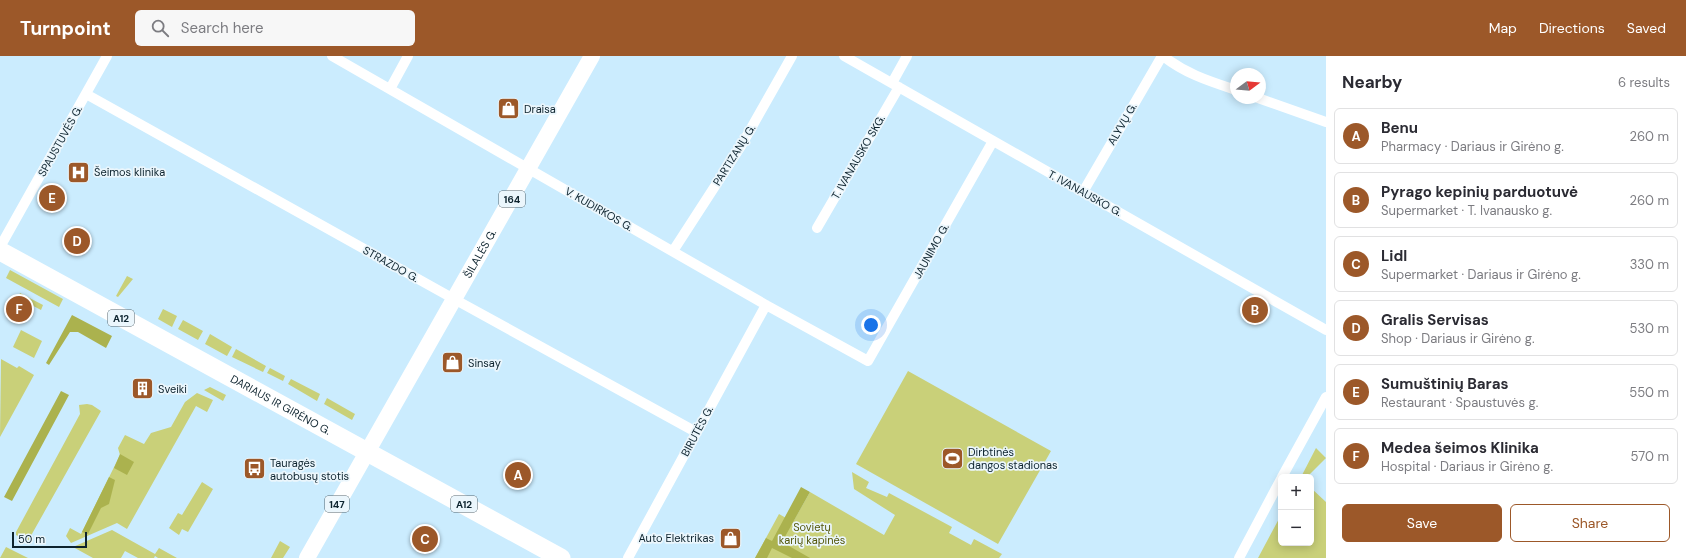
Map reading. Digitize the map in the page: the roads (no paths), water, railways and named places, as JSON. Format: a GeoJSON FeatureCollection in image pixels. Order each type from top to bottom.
{"type":"FeatureCollection","features":[{"type":"Feature","properties":{"kind":"highway","name":"DARIAUS IR GIRĖNO G."},"geometry":{"type":"LineString","coordinates":[[0,251],[561,558]]}},
{"type":"Feature","properties":{"kind":"main road","name":"ŠILALĖS G."},"geometry":{"type":"LineString","coordinates":[[367,451],[592,56]]}},
{"type":"Feature","properties":{"kind":"main road","name":"147"},"geometry":{"type":"LineString","coordinates":[[307,558],[367,451]]}},
{"type":"Feature","properties":{"kind":"street","name":"SPAUSTUVĖS G."},"geometry":{"type":"LineString","coordinates":[[0,247],[107,56]]}},
{"type":"Feature","properties":{"kind":"street","name":"V. KUDIRKOS G."},"geometry":{"type":"LineString","coordinates":[[332,56],[766,305],[868,361]]}},
{"type":"Feature","properties":{"kind":"street"},"geometry":{"type":"LineString","coordinates":[[390,89],[408,56]]}},
{"type":"Feature","properties":{"kind":"street","name":"PARTIZANŲ G."},"geometry":{"type":"LineString","coordinates":[[673,251],[742,146],[792,56]]}},
{"type":"Feature","properties":{"kind":"street","name":"T. IVANAUSKO G."},"geometry":{"type":"LineString","coordinates":[[844,56],[1326,330]]}},
{"type":"Feature","properties":{"kind":"street","name":"T. IVANAUSKO SKG."},"geometry":{"type":"LineString","coordinates":[[817,228],[895,85],[907,56]]}},
{"type":"Feature","properties":{"kind":"street"},"geometry":{"type":"LineString","coordinates":[[1162,56],[1190,74],[1230,88]]}},
{"type":"Feature","properties":{"kind":"street","name":"ALYVŲ G."},"geometry":{"type":"LineString","coordinates":[[1083,192],[1162,56]]}},
{"type":"Feature","properties":{"kind":"street","name":"STRAZDO G."},"geometry":{"type":"LineString","coordinates":[[86,94],[696,432]]}},
{"type":"Feature","properties":{"kind":"street"},"geometry":{"type":"LineString","coordinates":[[1266,101],[1326,122]]}},
{"type":"Feature","properties":{"kind":"street","name":"JAUNIMO G."},"geometry":{"type":"LineString","coordinates":[[868,361],[993,142]]}},
{"type":"Feature","properties":{"kind":"street","name":"BIRUTĖS G."},"geometry":{"type":"LineString","coordinates":[[628,558],[766,305]]}},
{"type":"Feature","properties":{"kind":"street"},"geometry":{"type":"LineString","coordinates":[[1284,474],[1326,397]]}},
{"type":"Feature","properties":{"kind":"street"},"geometry":{"type":"LineString","coordinates":[[1239,558],[1278,485]]}},
{"type":"Feature","properties":{"kind":"place","name":"Draisa"},"geometry":{"type":"Point","coordinates":[509,109]}},
{"type":"Feature","properties":{"kind":"place","name":"Šeimos klinika"},"geometry":{"type":"Point","coordinates":[78,172]}},
{"type":"Feature","properties":{"kind":"place","name":"Sumuštinių Baras"},"geometry":{"type":"Point","coordinates":[52,198]}},
{"type":"Feature","properties":{"kind":"place","name":"Gralis Servisas"},"geometry":{"type":"Point","coordinates":[77,241]}},
{"type":"Feature","properties":{"kind":"place","name":"Medea šeimos Klinika"},"geometry":{"type":"Point","coordinates":[19,309]}},
{"type":"Feature","properties":{"kind":"place","name":"Pyrago kepinių parduotuvė"},"geometry":{"type":"Point","coordinates":[1255,310]}},
{"type":"Feature","properties":{"kind":"place","name":"Sinsay"},"geometry":{"type":"Point","coordinates":[453,363]}},
{"type":"Feature","properties":{"kind":"place","name":"Sveiki"},"geometry":{"type":"Point","coordinates":[143,389]}},
{"type":"Feature","properties":{"kind":"place","name":"Dirbtinės dangos stadionas"},"geometry":{"type":"Point","coordinates":[953,458]}},
{"type":"Feature","properties":{"kind":"place","name":"Tauragės autobusų stotis"},"geometry":{"type":"Point","coordinates":[254,469]}},
{"type":"Feature","properties":{"kind":"place","name":"Benu"},"geometry":{"type":"Point","coordinates":[518,475]}},
{"type":"Feature","properties":{"kind":"place","name":"Auto Elektrikas"},"geometry":{"type":"Point","coordinates":[730,538]}},
{"type":"Feature","properties":{"kind":"place","name":"Lidl"},"geometry":{"type":"Point","coordinates":[425,539]}},
{"type":"Feature","properties":{"kind":"park label","name":"Sovietų karių kapinės"},"geometry":{"type":"Point","coordinates":[812,533]}}]}
